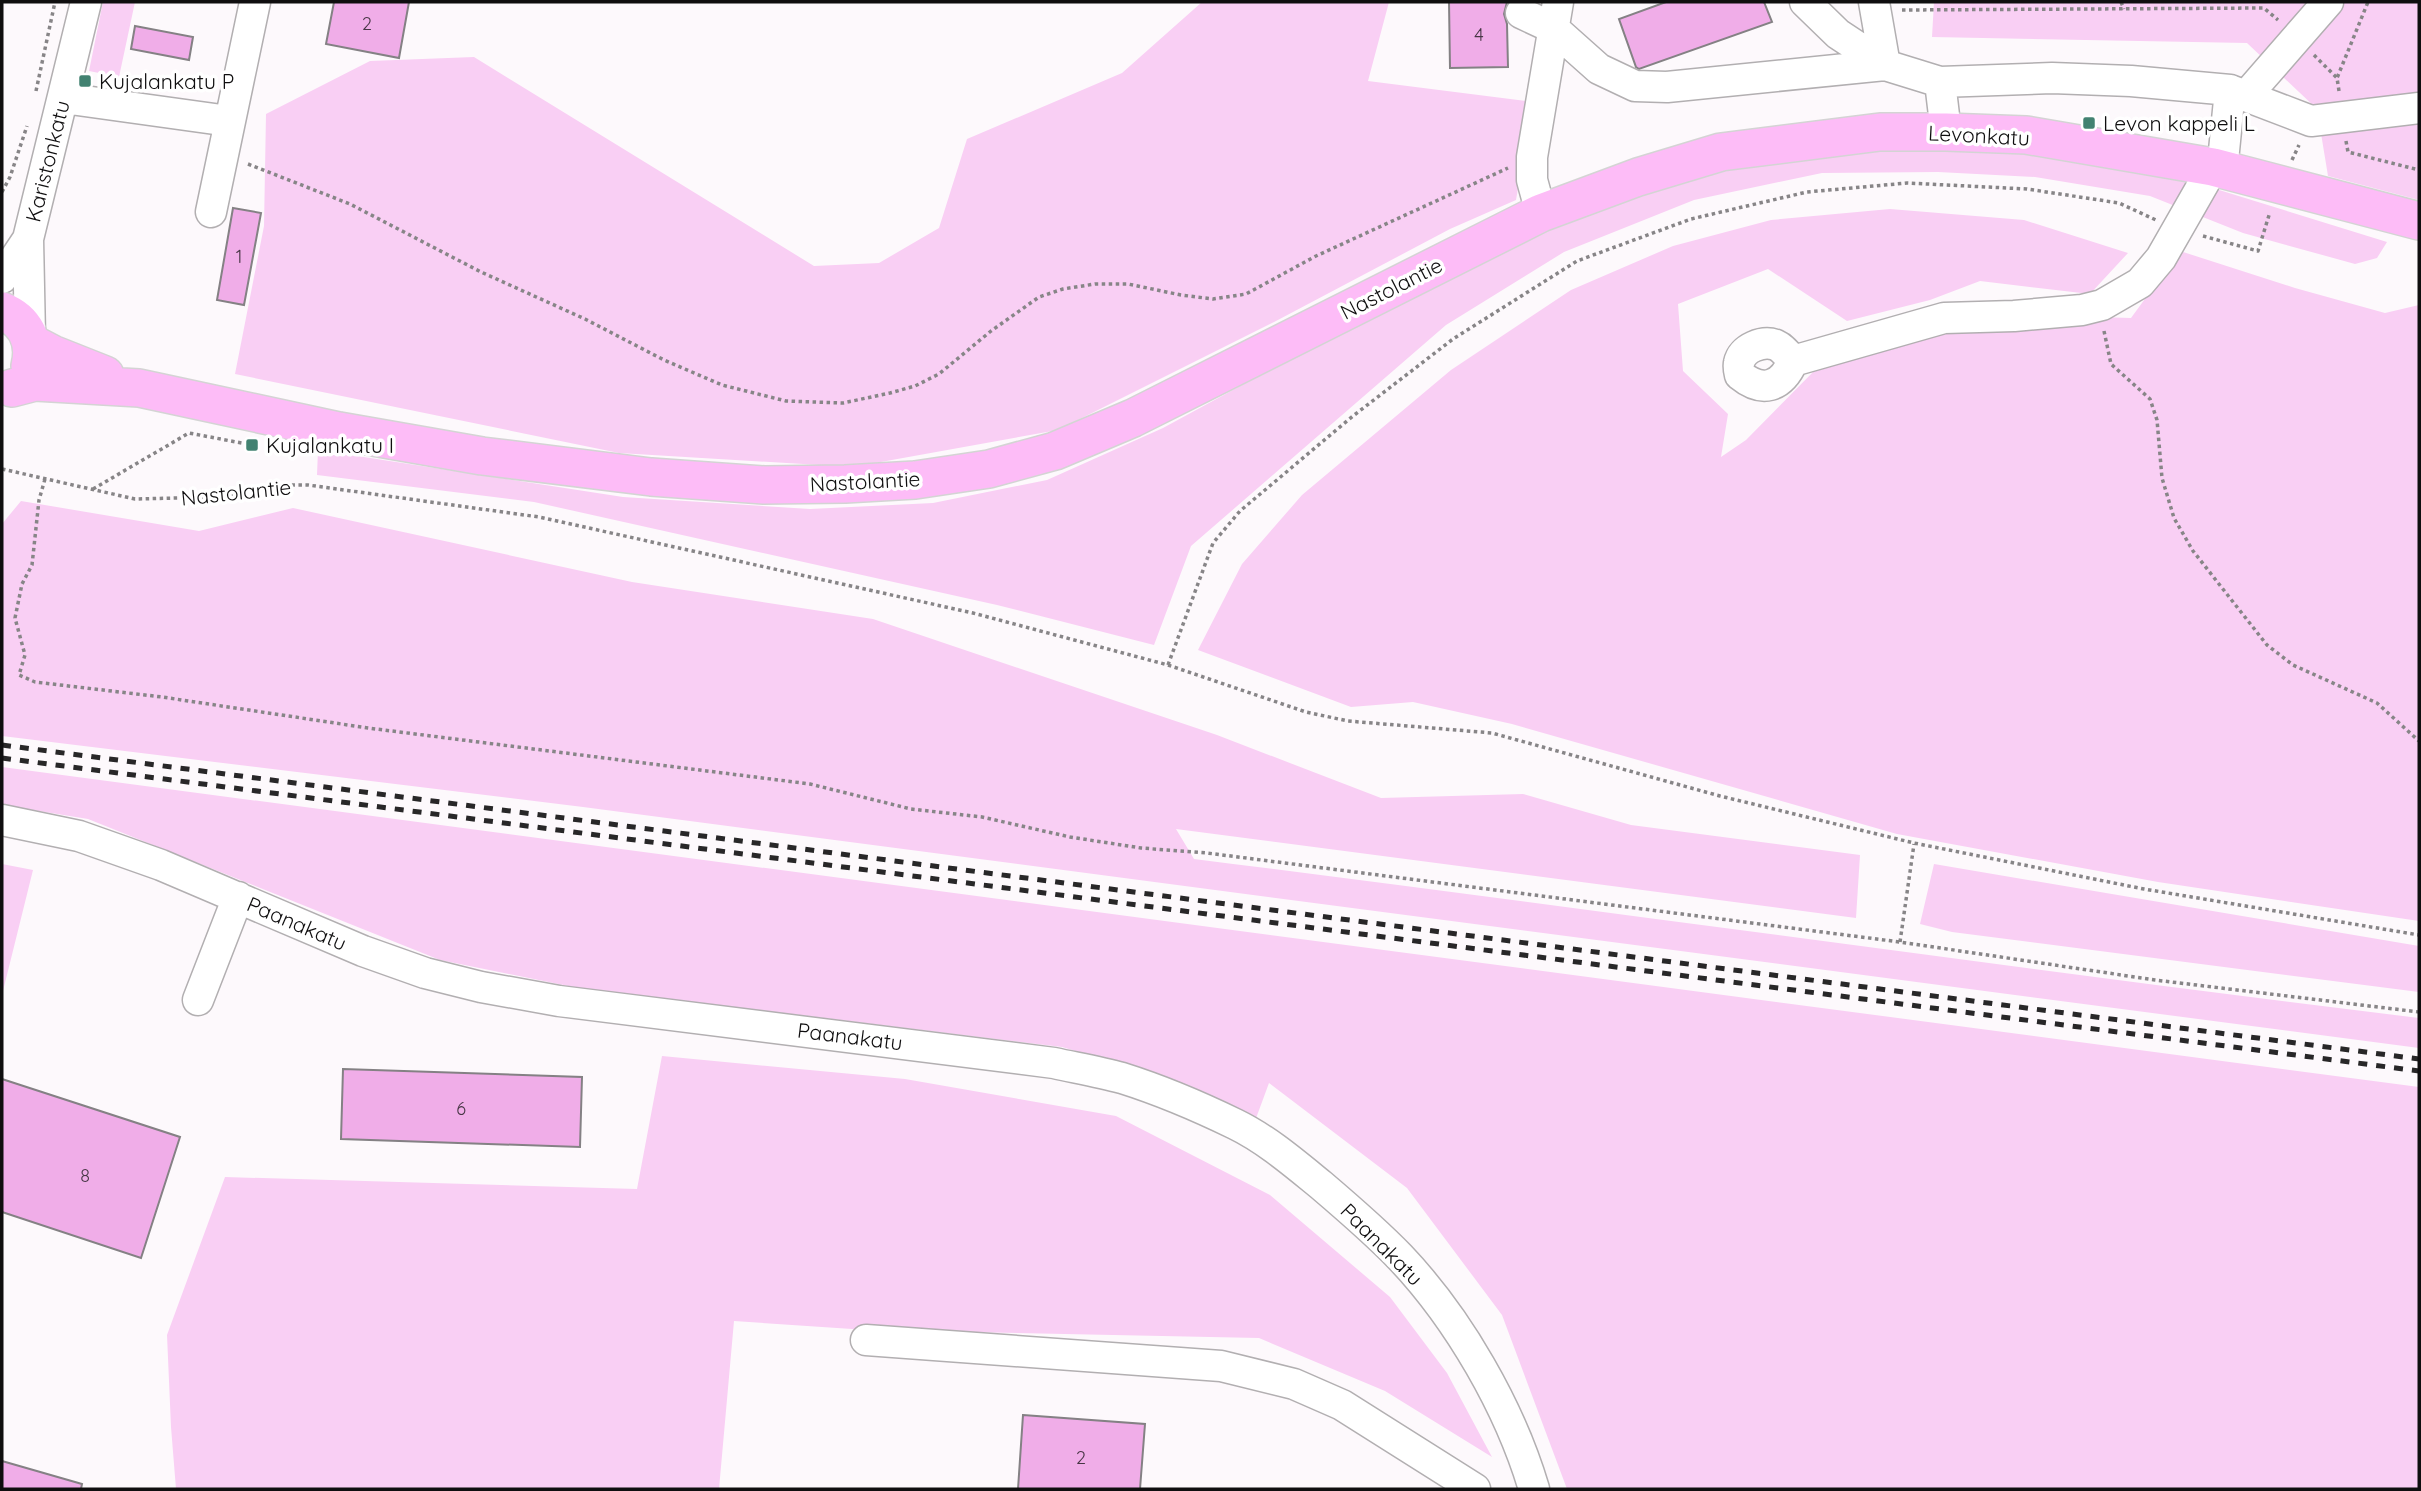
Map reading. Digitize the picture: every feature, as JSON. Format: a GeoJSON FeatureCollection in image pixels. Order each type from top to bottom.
{"type":"FeatureCollection","features":[{"type":"Feature","properties":{"kind":"main road","name":"Levonkatu"},"geometry":{"type":"LineString","coordinates":[[1541,213],[1638,177],[1721,152],[1880,132],[1946,132],[2025,135],[2218,169],[2419,221]]}},
{"type":"Feature","properties":{"kind":"main road","name":"Nastolantie"},"geometry":{"type":"LineString","coordinates":[[7,390],[35,382],[139,388],[352,433],[482,456],[651,477],[764,485],[915,480],[989,469],[1055,452],[1133,418],[1541,213]]}},
{"type":"Feature","properties":{"kind":"main road","name":"Nastolantie"},"geometry":{"type":"LineString","coordinates":[[2,311],[15,317],[31,340],[52,354],[139,388]]}},
{"type":"Feature","properties":{"kind":"main road"},"geometry":{"type":"LineString","coordinates":[[7,390],[26,373],[30,364],[31,340]]}},
{"type":"Feature","properties":{"kind":"street","name":"Karistonkatu"},"geometry":{"type":"LineString","coordinates":[[31,340],[28,239],[49,95],[86,2]]}},
{"type":"Feature","properties":{"kind":"street"},"geometry":{"type":"LineString","coordinates":[[211,212],[255,2]]}},
{"type":"Feature","properties":{"kind":"street"},"geometry":{"type":"LineString","coordinates":[[1805,2],[1838,34],[1885,65],[1940,82],[2066,79],[2131,81],[2238,93],[2311,121],[2419,108]]}},
{"type":"Feature","properties":{"kind":"street"},"geometry":{"type":"LineString","coordinates":[[1793,361],[1944,318],[2082,310],[2102,305],[2140,283],[2161,258],[2218,169],[2238,93],[2328,2]]}},
{"type":"Feature","properties":{"kind":"street"},"geometry":{"type":"LineString","coordinates":[[1875,6],[1885,65]]}},
{"type":"Feature","properties":{"kind":"street"},"geometry":{"type":"LineString","coordinates":[[1521,13],[1555,15],[1599,69],[1635,86],[1679,86],[1885,65]]}},
{"type":"Feature","properties":{"kind":"street"},"geometry":{"type":"LineString","coordinates":[[1541,213],[1532,180],[1532,157],[1555,15]]}},
{"type":"Feature","properties":{"kind":"street"},"geometry":{"type":"LineString","coordinates":[[1940,82],[1946,132]]}},
{"type":"Feature","properties":{"kind":"street"},"geometry":{"type":"LineString","coordinates":[[49,95],[229,121]]}},
{"type":"Feature","properties":{"kind":"street","name":"Karistonkatu"},"geometry":{"type":"LineString","coordinates":[[2,278],[28,239]]}},
{"type":"Feature","properties":{"kind":"street","name":"Paanakatu"},"geometry":{"type":"LineString","coordinates":[[2,820],[79,836],[162,865],[363,951],[425,973],[481,987],[559,1001],[1054,1063],[1121,1078],[1174,1097],[1237,1125],[1291,1160],[1400,1257],[1437,1301],[1476,1359],[1506,1418],[1534,1489]]}},
{"type":"Feature","properties":{"kind":"street"},"geometry":{"type":"LineString","coordinates":[[198,1000],[238,897]]}},
{"type":"Feature","properties":{"kind":"street"},"geometry":{"type":"LineString","coordinates":[[866,1340],[1221,1366],[1294,1384],[1342,1405],[1475,1489]]}},
{"type":"Feature","properties":{"kind":"path"},"geometry":{"type":"LineString","coordinates":[[49,95],[55,2]]}},
{"type":"Feature","properties":{"kind":"path"},"geometry":{"type":"LineString","coordinates":[[2121,2],[2124,9]]}},
{"type":"Feature","properties":{"kind":"path"},"geometry":{"type":"LineString","coordinates":[[2368,2],[2337,78],[2347,152],[2419,170]]}},
{"type":"Feature","properties":{"kind":"path"},"geometry":{"type":"LineString","coordinates":[[1875,6],[2264,8],[2337,78]]}},
{"type":"Feature","properties":{"kind":"path"},"geometry":{"type":"LineString","coordinates":[[2,192],[10,177],[30,118]]}},
{"type":"Feature","properties":{"kind":"path"},"geometry":{"type":"LineString","coordinates":[[1168,665],[1213,542],[1240,511],[1353,416],[1453,339],[1577,261],[1691,219],[1807,192],[1907,183],[2027,189],[2119,203],[2178,229],[2258,251],[2279,186],[2311,121]]}},
{"type":"Feature","properties":{"kind":"path"},"geometry":{"type":"LineString","coordinates":[[222,156],[268,170],[350,204],[481,272],[722,386],[786,401],[843,403],[903,389],[939,374],[991,331],[1039,297],[1095,284],[1128,284],[1213,299],[1246,294],[1316,256],[1532,157]]}},
{"type":"Feature","properties":{"kind":"path"},"geometry":{"type":"LineString","coordinates":[[2102,305],[2104,342],[2110,364],[2150,399],[2157,420],[2162,478],[2174,518],[2193,551],[2267,645],[2293,665],[2377,703],[2419,741]]}},
{"type":"Feature","properties":{"kind":"path"},"geometry":{"type":"LineString","coordinates":[[91,490],[189,433],[251,445]]}},
{"type":"Feature","properties":{"kind":"path","name":"Nastolantie"},"geometry":{"type":"LineString","coordinates":[[2,468],[135,499],[221,497],[281,485],[308,485],[539,517],[973,612],[1168,665],[1307,712],[1348,721],[1492,733],[1720,796],[1914,843],[2144,889],[2419,935]]}},
{"type":"Feature","properties":{"kind":"path"},"geometry":{"type":"LineString","coordinates":[[45,479],[39,500],[32,565],[22,584],[15,618],[25,655],[19,675],[35,682],[162,697],[368,728],[810,784],[911,809],[982,817],[1070,837],[1141,848],[1207,853],[1900,942],[2155,980],[2419,1012]]}},
{"type":"Feature","properties":{"kind":"path"},"geometry":{"type":"LineString","coordinates":[[1900,942],[1914,843]]}},
{"type":"Feature","properties":{"kind":"shaded area"},"geometry":{"type":"Polygon","coordinates":[[[103,2],[135,2],[119,77],[89,71],[103,2]]]}},
{"type":"Feature","properties":{"kind":"shaded area"},"geometry":{"type":"Polygon","coordinates":[[[1202,2],[1389,2],[1368,81],[1533,102],[1516,200],[1450,229],[1276,321],[1058,430],[853,467],[619,453],[235,374],[264,226],[266,114],[370,61],[474,57],[814,266],[879,263],[939,228],[967,139],[1122,73],[1202,2]]]}},
{"type":"Feature","properties":{"kind":"shaded area"},"geometry":{"type":"Polygon","coordinates":[[[1934,2],[2419,2],[2419,200],[2328,176],[2317,109],[2247,43],[1932,37],[1934,2]]]}},
{"type":"Feature","properties":{"kind":"shaded area"},"geometry":{"type":"Polygon","coordinates":[[[1940,144],[2065,155],[2190,181],[2387,242],[2377,258],[2355,264],[2243,233],[2150,196],[2035,177],[1938,172],[1822,173],[1694,200],[1564,252],[1446,325],[1191,546],[1154,645],[997,605],[534,502],[317,475],[318,450],[623,497],[810,509],[933,503],[1047,480],[1163,428],[1441,277],[1547,226],[1681,179],[1806,152],[1940,144]]]}},
{"type":"Feature","properties":{"kind":"shaded area"},"geometry":{"type":"Polygon","coordinates":[[[1890,209],[2024,220],[2128,253],[2090,294],[1980,281],[1930,300],[1847,321],[1768,269],[1678,304],[1683,371],[1728,414],[1721,457],[1746,440],[1818,367],[1947,320],[2063,316],[2131,318],[2180,251],[2295,288],[2385,313],[2419,305],[2419,921],[2158,882],[1897,834],[1512,724],[1413,702],[1351,707],[1198,650],[1242,564],[1302,495],[1451,370],[1571,290],[1673,246],[1771,220],[1890,209]]]}},
{"type":"Feature","properties":{"kind":"shaded area"},"geometry":{"type":"Polygon","coordinates":[[[21,501],[199,531],[293,508],[632,582],[873,619],[1217,735],[1381,798],[1523,794],[1631,825],[1860,855],[1856,918],[1176,829],[1194,859],[2419,1018],[2419,1048],[583,807],[2,736],[2,524],[21,501]]]}},
{"type":"Feature","properties":{"kind":"shaded area"},"geometry":{"type":"Polygon","coordinates":[[[2,767],[2419,1087],[2419,1489],[1567,1489],[1502,1315],[1407,1188],[1269,1083],[1255,1121],[1157,1075],[1062,1047],[578,988],[440,960],[88,819],[2,805],[2,767]]]}},
{"type":"Feature","properties":{"kind":"shaded area"},"geometry":{"type":"Polygon","coordinates":[[[2,864],[33,870],[2,995],[2,864]]]}},
{"type":"Feature","properties":{"kind":"shaded area"},"geometry":{"type":"Polygon","coordinates":[[[1934,864],[2419,946],[2419,992],[1952,932],[1920,924],[1934,864]]]}},
{"type":"Feature","properties":{"kind":"shaded area"},"geometry":{"type":"Polygon","coordinates":[[[662,1056],[905,1079],[1116,1116],[1270,1195],[1390,1297],[1447,1373],[1492,1457],[1385,1391],[1259,1338],[867,1330],[734,1321],[719,1489],[176,1489],[167,1335],[225,1177],[637,1189],[662,1056]]]}},
{"type":"Feature","properties":{"kind":"building"},"geometry":{"type":"Polygon","coordinates":[[[334,2],[409,2],[399,58],[326,44],[334,2]]]}},
{"type":"Feature","properties":{"kind":"building"},"geometry":{"type":"Polygon","coordinates":[[[1449,2],[1507,2],[1504,14],[1507,24],[1508,67],[1450,68],[1449,2]]]}},
{"type":"Feature","properties":{"kind":"building"},"geometry":{"type":"Polygon","coordinates":[[[1666,2],[1764,2],[1772,22],[1639,69],[1619,19],[1666,2]]]}},
{"type":"Feature","properties":{"kind":"building"},"geometry":{"type":"Polygon","coordinates":[[[135,26],[193,37],[189,60],[131,49],[135,26]]]}},
{"type":"Feature","properties":{"kind":"building"},"geometry":{"type":"Polygon","coordinates":[[[233,208],[261,213],[244,305],[217,300],[233,208]]]}},
{"type":"Feature","properties":{"kind":"building"},"geometry":{"type":"Polygon","coordinates":[[[343,1069],[582,1077],[580,1147],[341,1139],[343,1069]]]}},
{"type":"Feature","properties":{"kind":"building"},"geometry":{"type":"Polygon","coordinates":[[[2,1079],[180,1137],[141,1258],[2,1212],[2,1079]]]}},
{"type":"Feature","properties":{"kind":"building"},"geometry":{"type":"Polygon","coordinates":[[[1023,1415],[1145,1424],[1140,1489],[1018,1489],[1023,1415]]]}},
{"type":"Feature","properties":{"kind":"building"},"geometry":{"type":"Polygon","coordinates":[[[2,1461],[82,1484],[81,1489],[2,1489],[2,1461]]]}},
{"type":"Feature","properties":{"kind":"railway"},"geometry":{"type":"LineString","coordinates":[[2,745],[2419,1059]]}},
{"type":"Feature","properties":{"kind":"railway"},"geometry":{"type":"LineString","coordinates":[[2,758],[2419,1071]]}},
{"type":"Feature","properties":{"kind":"place","name":"Kujalankatu P"},"geometry":{"type":"Point","coordinates":[85,81]}},
{"type":"Feature","properties":{"kind":"place","name":"Levon kappeli L"},"geometry":{"type":"Point","coordinates":[2089,123]}},
{"type":"Feature","properties":{"kind":"place","name":"Kujalankatu I"},"geometry":{"type":"Point","coordinates":[252,445]}}]}
